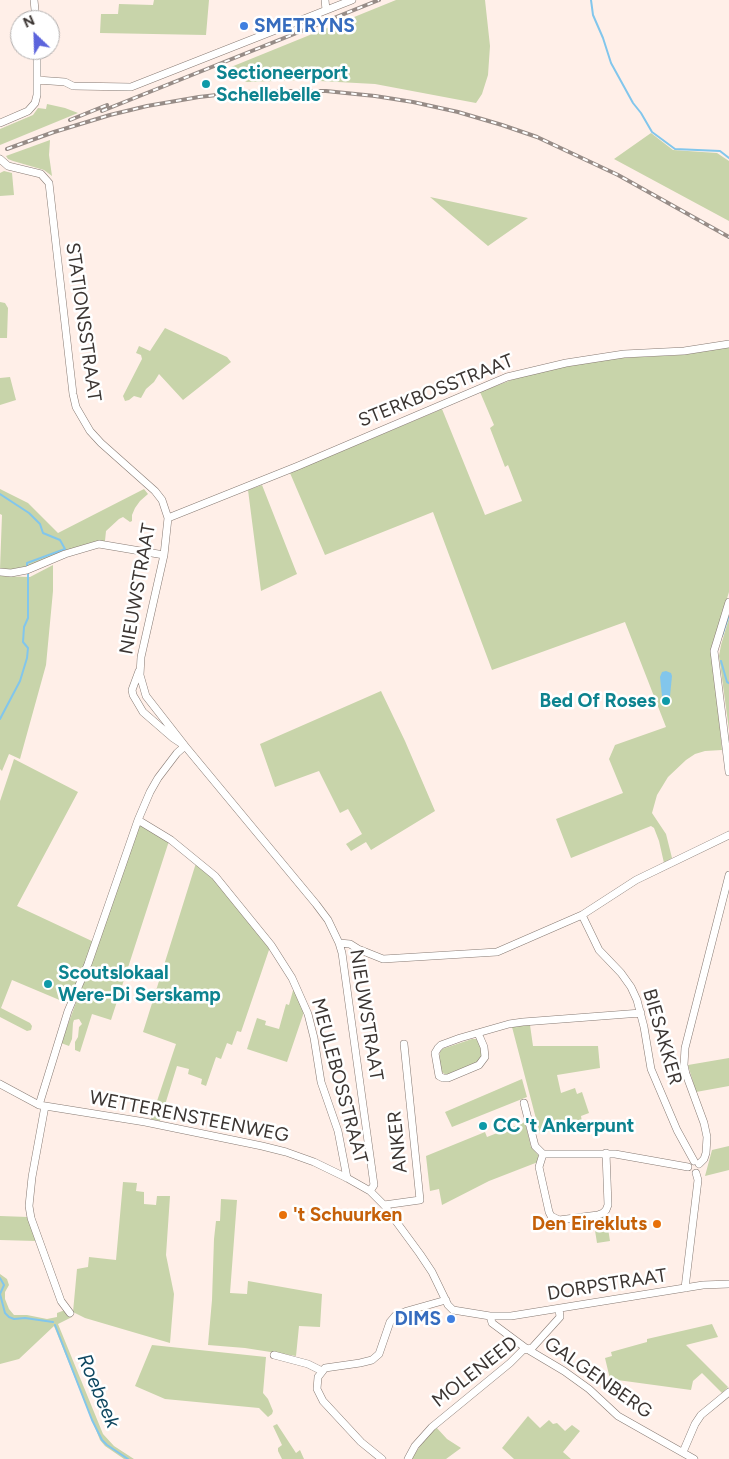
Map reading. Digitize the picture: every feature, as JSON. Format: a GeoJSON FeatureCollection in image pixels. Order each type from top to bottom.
{"type":"FeatureCollection","features":[{"type":"Feature","properties":{"kind":"street"},"geometry":{"type":"LineString","coordinates":[[325,0],[326,10]]}},
{"type":"Feature","properties":{"kind":"street"},"geometry":{"type":"LineString","coordinates":[[37,80],[66,82],[73,86],[131,87],[352,0]]}},
{"type":"Feature","properties":{"kind":"street"},"geometry":{"type":"LineString","coordinates":[[0,123],[28,111],[33,106],[36,99],[37,60]]}},
{"type":"Feature","properties":{"kind":"street","name":"STATIONSSTRAAT"},"geometry":{"type":"LineString","coordinates":[[0,159],[8,166],[41,174],[49,183],[71,384],[76,407],[90,431],[101,443],[162,500],[168,518]]}},
{"type":"Feature","properties":{"kind":"street"},"geometry":{"type":"LineString","coordinates":[[0,170],[8,166]]}},
{"type":"Feature","properties":{"kind":"street","name":"STERKBOSSTRAAT"},"geometry":{"type":"LineString","coordinates":[[168,518],[298,466],[507,377],[566,363],[624,354],[684,351],[729,344]]}},
{"type":"Feature","properties":{"kind":"street","name":"NIEUWSTRAAT"},"geometry":{"type":"LineString","coordinates":[[168,518],[164,555],[141,657],[140,675],[146,696],[316,904],[328,920],[339,943],[342,953],[374,1184],[370,1191]]}},
{"type":"Feature","properties":{"kind":"street"},"geometry":{"type":"LineString","coordinates":[[0,572],[11,573],[27,570],[65,554],[99,544],[164,555]]}},
{"type":"Feature","properties":{"kind":"street"},"geometry":{"type":"LineString","coordinates":[[729,602],[714,651],[729,772]]}},
{"type":"Feature","properties":{"kind":"street","name":"NIEUWSTRAAT"},"geometry":{"type":"LineString","coordinates":[[140,667],[132,690],[133,695],[143,712],[185,746]]}},
{"type":"Feature","properties":{"kind":"street"},"geometry":{"type":"LineString","coordinates":[[70,1313],[61,1301],[31,1218],[29,1206],[42,1105],[68,1011],[88,964],[138,820],[158,778],[177,753],[185,746]]}},
{"type":"Feature","properties":{"kind":"street","name":"MEULEBOSSTRAAT"},"geometry":{"type":"LineString","coordinates":[[138,820],[171,840],[214,876],[271,946],[288,971],[308,1014],[321,1082],[338,1131],[347,1178]]}},
{"type":"Feature","properties":{"kind":"street"},"geometry":{"type":"LineString","coordinates":[[339,943],[350,944],[383,959],[493,952],[506,949],[582,915],[636,880],[729,834]]}},
{"type":"Feature","properties":{"kind":"street"},"geometry":{"type":"LineString","coordinates":[[524,1103],[535,1146],[543,1154],[606,1153],[647,1158],[656,1162],[694,1164],[704,1159],[707,1137],[704,1123],[686,1074],[684,1065],[685,1048],[729,875]]}},
{"type":"Feature","properties":{"kind":"street","name":"BIESAKKER"},"geometry":{"type":"LineString","coordinates":[[582,915],[600,950],[631,987],[641,1013],[651,1069],[694,1164]]}},
{"type":"Feature","properties":{"kind":"street"},"geometry":{"type":"LineString","coordinates":[[478,1033],[486,1057],[479,1065],[448,1078],[439,1076],[436,1053],[438,1048],[441,1045],[478,1033],[509,1024],[524,1022],[641,1013]]}},
{"type":"Feature","properties":{"kind":"street","name":"ANKER"},"geometry":{"type":"LineString","coordinates":[[384,1205],[420,1200],[404,1044]]}},
{"type":"Feature","properties":{"kind":"street","name":"WETTERENSTEENWEG"},"geometry":{"type":"LineString","coordinates":[[0,1084],[42,1105],[145,1122],[278,1150],[314,1162],[370,1191]]}},
{"type":"Feature","properties":{"kind":"street"},"geometry":{"type":"LineString","coordinates":[[543,1154],[539,1167],[549,1212],[559,1220],[603,1213],[608,1205],[606,1153]]}},
{"type":"Feature","properties":{"kind":"street"},"geometry":{"type":"LineString","coordinates":[[685,1288],[698,1180],[696,1173],[700,1169],[694,1164]]}},
{"type":"Feature","properties":{"kind":"street","name":"ANKER"},"geometry":{"type":"LineString","coordinates":[[370,1191],[384,1205],[424,1260],[453,1310],[490,1316]]}},
{"type":"Feature","properties":{"kind":"street","name":"DORPSTRAAT"},"geometry":{"type":"LineString","coordinates":[[490,1316],[510,1316],[685,1288],[729,1284]]}},
{"type":"Feature","properties":{"kind":"street"},"geometry":{"type":"LineString","coordinates":[[382,1459],[361,1442],[319,1395],[318,1377],[325,1368],[372,1360],[378,1354],[390,1322],[395,1316],[446,1300]]}},
{"type":"Feature","properties":{"kind":"street","name":"MOLENEED"},"geometry":{"type":"LineString","coordinates":[[408,1459],[415,1446],[432,1427],[510,1363],[523,1350],[532,1348],[560,1317],[559,1309]]}},
{"type":"Feature","properties":{"kind":"street","name":"GALGENBERG"},"geometry":{"type":"LineString","coordinates":[[490,1316],[492,1323],[527,1349],[564,1371],[589,1389],[618,1416],[694,1459]]}},
{"type":"Feature","properties":{"kind":"street"},"geometry":{"type":"LineString","coordinates":[[274,1355],[308,1364],[322,1371]]}},
{"type":"Feature","properties":{"kind":"street"},"geometry":{"type":"LineString","coordinates":[[683,1452],[701,1415],[729,1392]]}},
{"type":"Feature","properties":{"kind":"green space"},"geometry":{"type":"Polygon","coordinates":[[[154,0],[209,0],[206,35],[100,33],[101,14],[118,14],[119,4],[153,5],[154,0]]]}},
{"type":"Feature","properties":{"kind":"green space"},"geometry":{"type":"Polygon","coordinates":[[[396,0],[485,0],[490,46],[488,75],[482,94],[476,103],[375,84],[301,80],[247,82],[236,77],[231,67],[396,0]]]}},
{"type":"Feature","properties":{"kind":"green space"},"geometry":{"type":"Polygon","coordinates":[[[47,104],[78,113],[0,145],[0,129],[33,115],[38,108],[46,109],[47,104]]]}},
{"type":"Feature","properties":{"kind":"green space"},"geometry":{"type":"Polygon","coordinates":[[[651,133],[673,150],[717,153],[729,161],[729,221],[614,159],[651,133]]]}},
{"type":"Feature","properties":{"kind":"green space"},"geometry":{"type":"Polygon","coordinates":[[[50,140],[49,155],[52,176],[44,170],[13,161],[6,156],[50,140]]]}},
{"type":"Feature","properties":{"kind":"green space"},"geometry":{"type":"Polygon","coordinates":[[[4,171],[12,173],[14,195],[0,196],[0,173],[4,171]]]}},
{"type":"Feature","properties":{"kind":"green space"},"geometry":{"type":"Polygon","coordinates":[[[430,197],[528,218],[488,246],[430,197]]]}},
{"type":"Feature","properties":{"kind":"green space"},"geometry":{"type":"Polygon","coordinates":[[[0,302],[5,303],[8,308],[7,338],[0,338],[0,302]]]}},
{"type":"Feature","properties":{"kind":"green space"},"geometry":{"type":"Polygon","coordinates":[[[165,328],[227,357],[231,362],[183,400],[159,374],[141,398],[134,396],[125,401],[123,396],[142,359],[141,355],[136,353],[139,346],[150,351],[165,328]]]}},
{"type":"Feature","properties":{"kind":"green space"},"geometry":{"type":"Polygon","coordinates":[[[729,347],[729,592],[712,646],[722,750],[705,751],[695,754],[686,760],[668,777],[657,795],[652,813],[666,834],[672,858],[664,863],[659,841],[654,828],[651,826],[571,858],[556,819],[623,793],[609,759],[615,745],[666,727],[625,622],[492,670],[433,512],[325,555],[290,473],[442,409],[485,515],[522,501],[508,465],[505,467],[490,428],[494,425],[480,392],[514,379],[559,367],[615,358],[681,355],[729,347]]]}},
{"type":"Feature","properties":{"kind":"green space"},"geometry":{"type":"Polygon","coordinates":[[[10,377],[16,400],[0,405],[0,378],[10,377]]]}},
{"type":"Feature","properties":{"kind":"green space"},"geometry":{"type":"Polygon","coordinates":[[[262,485],[297,574],[261,591],[248,490],[262,485]]]}},
{"type":"Feature","properties":{"kind":"green space"},"geometry":{"type":"Polygon","coordinates":[[[0,489],[28,503],[58,533],[144,489],[148,494],[135,508],[132,521],[130,522],[123,517],[119,519],[106,531],[105,541],[87,544],[23,568],[10,570],[0,569],[2,515],[0,514],[0,489]]]}},
{"type":"Feature","properties":{"kind":"green space"},"geometry":{"type":"Polygon","coordinates":[[[53,565],[53,591],[46,665],[20,759],[9,754],[2,771],[0,769],[0,576],[30,577],[53,565]]]}},
{"type":"Feature","properties":{"kind":"green space"},"geometry":{"type":"Polygon","coordinates":[[[729,618],[729,730],[719,656],[729,618]]]}},
{"type":"Feature","properties":{"kind":"green space"},"geometry":{"type":"Polygon","coordinates":[[[381,691],[435,811],[371,850],[366,842],[351,851],[346,844],[362,834],[348,809],[340,813],[319,771],[275,787],[260,744],[381,691]]]}},
{"type":"Feature","properties":{"kind":"green space"},"geometry":{"type":"Polygon","coordinates":[[[14,759],[78,792],[17,906],[94,942],[69,1004],[12,980],[1,1008],[30,1023],[32,1026],[31,1030],[27,1031],[0,1017],[0,801],[14,759]]]}},
{"type":"Feature","properties":{"kind":"green space"},"geometry":{"type":"Polygon","coordinates":[[[138,824],[169,841],[111,1020],[92,1014],[80,1052],[75,1050],[79,1027],[82,1024],[79,1019],[74,1020],[72,1039],[69,1046],[61,1043],[93,957],[138,824]]]}},
{"type":"Feature","properties":{"kind":"green space"},"geometry":{"type":"Polygon","coordinates":[[[196,863],[215,879],[270,947],[241,1032],[237,1031],[232,1045],[227,1043],[221,1059],[216,1057],[206,1086],[201,1084],[202,1079],[188,1074],[189,1069],[177,1066],[160,1121],[151,1119],[176,1044],[143,1032],[196,863]]]}},
{"type":"Feature","properties":{"kind":"green space"},"geometry":{"type":"Polygon","coordinates":[[[294,987],[305,1009],[287,1062],[247,1049],[257,1018],[266,1021],[265,1025],[279,1029],[286,1004],[289,1005],[294,987]]]}},
{"type":"Feature","properties":{"kind":"green space"},"geometry":{"type":"Polygon","coordinates":[[[530,1025],[533,1046],[598,1046],[600,1068],[557,1075],[561,1093],[575,1088],[577,1094],[582,1092],[589,1113],[581,1116],[582,1122],[540,1134],[512,1027],[530,1025]]]}},
{"type":"Feature","properties":{"kind":"green space"},"geometry":{"type":"Polygon","coordinates":[[[477,1039],[483,1055],[478,1063],[446,1075],[442,1072],[439,1062],[442,1049],[477,1039]]]}},
{"type":"Feature","properties":{"kind":"green space"},"geometry":{"type":"Polygon","coordinates":[[[729,1058],[729,1086],[696,1092],[688,1065],[729,1058]]]}},
{"type":"Feature","properties":{"kind":"green space"},"geometry":{"type":"Polygon","coordinates":[[[522,1079],[527,1097],[452,1127],[445,1112],[522,1079]]]}},
{"type":"Feature","properties":{"kind":"green space"},"geometry":{"type":"Polygon","coordinates":[[[525,1122],[531,1147],[539,1156],[538,1162],[489,1181],[442,1205],[439,1189],[430,1191],[426,1156],[485,1132],[487,1137],[525,1122]]]}},
{"type":"Feature","properties":{"kind":"green space"},"geometry":{"type":"Polygon","coordinates":[[[729,1146],[729,1170],[705,1176],[712,1150],[729,1146]]]}},
{"type":"Feature","properties":{"kind":"green space"},"geometry":{"type":"Polygon","coordinates":[[[123,1182],[137,1183],[136,1191],[144,1192],[144,1204],[156,1205],[157,1196],[170,1196],[166,1255],[174,1294],[170,1343],[85,1318],[73,1312],[77,1269],[88,1267],[89,1257],[116,1260],[123,1182]]]}},
{"type":"Feature","properties":{"kind":"green space"},"geometry":{"type":"Polygon","coordinates":[[[221,1199],[237,1200],[230,1293],[247,1294],[248,1281],[322,1294],[320,1327],[299,1326],[296,1356],[245,1348],[208,1345],[214,1239],[216,1221],[220,1221],[221,1199]]]}},
{"type":"Feature","properties":{"kind":"green space"},"geometry":{"type":"Polygon","coordinates":[[[0,1216],[28,1217],[36,1241],[0,1240],[0,1216]]]}},
{"type":"Feature","properties":{"kind":"green space"},"geometry":{"type":"Polygon","coordinates":[[[606,1216],[610,1241],[597,1243],[593,1218],[606,1216]]]}},
{"type":"Feature","properties":{"kind":"green space"},"geometry":{"type":"Polygon","coordinates":[[[0,1274],[7,1279],[9,1285],[5,1292],[5,1299],[14,1315],[27,1315],[47,1319],[57,1317],[57,1313],[65,1310],[72,1317],[58,1324],[103,1434],[114,1446],[134,1459],[124,1459],[105,1446],[100,1440],[54,1326],[19,1359],[0,1364],[0,1274]]]}},
{"type":"Feature","properties":{"kind":"green space"},"geometry":{"type":"Polygon","coordinates":[[[712,1324],[718,1337],[686,1345],[728,1387],[722,1393],[702,1373],[693,1381],[691,1390],[610,1379],[605,1358],[612,1356],[611,1352],[647,1342],[647,1339],[712,1324]]]}},
{"type":"Feature","properties":{"kind":"green space"},"geometry":{"type":"Polygon","coordinates":[[[152,1345],[266,1357],[263,1393],[268,1399],[273,1411],[272,1414],[268,1417],[259,1408],[165,1399],[135,1386],[152,1345]]]}},
{"type":"Feature","properties":{"kind":"green space"},"geometry":{"type":"Polygon","coordinates":[[[528,1416],[540,1428],[549,1420],[553,1424],[557,1423],[565,1431],[572,1425],[580,1431],[563,1452],[571,1459],[514,1459],[502,1448],[528,1416]]]}},
{"type":"Feature","properties":{"kind":"green space"},"geometry":{"type":"Polygon","coordinates":[[[277,1424],[296,1453],[300,1450],[304,1459],[282,1459],[278,1448],[282,1445],[273,1426],[277,1424]]]}},
{"type":"Feature","properties":{"kind":"green space"},"geometry":{"type":"Polygon","coordinates":[[[436,1427],[447,1439],[461,1448],[446,1459],[411,1459],[426,1438],[436,1427]]]}},
{"type":"Feature","properties":{"kind":"water"},"geometry":{"type":"Polygon","coordinates":[[[662,672],[671,673],[672,676],[670,696],[666,704],[662,696],[660,677],[662,672]]]}},
{"type":"Feature","properties":{"kind":"waterway"},"geometry":{"type":"LineString","coordinates":[[591,0],[593,15],[611,63],[633,103],[652,132],[675,149],[720,151],[729,158]]}},
{"type":"Feature","properties":{"kind":"waterway","name":"Roebeek"},"geometry":{"type":"LineString","coordinates":[[0,494],[29,513],[40,524],[43,533],[60,540],[65,549],[27,563],[27,566]]}},
{"type":"Feature","properties":{"kind":"waterway","name":"Roebeek"},"geometry":{"type":"LineString","coordinates":[[0,719],[20,681],[27,658],[28,648],[23,642],[24,627],[28,618],[28,572]]}},
{"type":"Feature","properties":{"kind":"waterway"},"geometry":{"type":"LineString","coordinates":[[722,636],[729,615]]}},
{"type":"Feature","properties":{"kind":"waterway"},"geometry":{"type":"LineString","coordinates":[[721,661],[727,682],[729,683]]}},
{"type":"Feature","properties":{"kind":"waterway","name":"Roebeek"},"geometry":{"type":"LineString","coordinates":[[0,1278],[4,1285],[0,1294],[5,1313],[9,1317],[53,1322]]}},
{"type":"Feature","properties":{"kind":"waterway","name":"Roebeek"},"geometry":{"type":"LineString","coordinates":[[55,1325],[92,1420],[102,1440],[128,1459]]}},
{"type":"Feature","properties":{"kind":"railway"},"geometry":{"type":"LineString","coordinates":[[102,111],[379,0]]}},
{"type":"Feature","properties":{"kind":"railway"},"geometry":{"type":"LineString","coordinates":[[7,149],[110,115],[199,97],[243,92],[290,91],[326,91],[375,96],[458,112],[537,137],[618,175],[729,237]]}},
{"type":"Feature","properties":{"kind":"railway"},"geometry":{"type":"LineString","coordinates":[[70,120],[107,105]]}},
{"type":"Feature","properties":{"kind":"place","name":"SMETRYNS"},"geometry":{"type":"Point","coordinates":[244,26]}},
{"type":"Feature","properties":{"kind":"place","name":"Sectioneerport Schellebelle"},"geometry":{"type":"Point","coordinates":[206,84]}},
{"type":"Feature","properties":{"kind":"place","name":"Bed Of Roses"},"geometry":{"type":"Point","coordinates":[666,701]}},
{"type":"Feature","properties":{"kind":"place","name":"Scoutslokaal Were-Di Serskamp"},"geometry":{"type":"Point","coordinates":[48,984]}},
{"type":"Feature","properties":{"kind":"place","name":"CC 't Ankerpunt"},"geometry":{"type":"Point","coordinates":[483,1126]}},
{"type":"Feature","properties":{"kind":"place","name":"'t Schuurken"},"geometry":{"type":"Point","coordinates":[283,1215]}},
{"type":"Feature","properties":{"kind":"place","name":"Den Eirekluts"},"geometry":{"type":"Point","coordinates":[657,1224]}},
{"type":"Feature","properties":{"kind":"place","name":"DIMS"},"geometry":{"type":"Point","coordinates":[451,1319]}}]}
